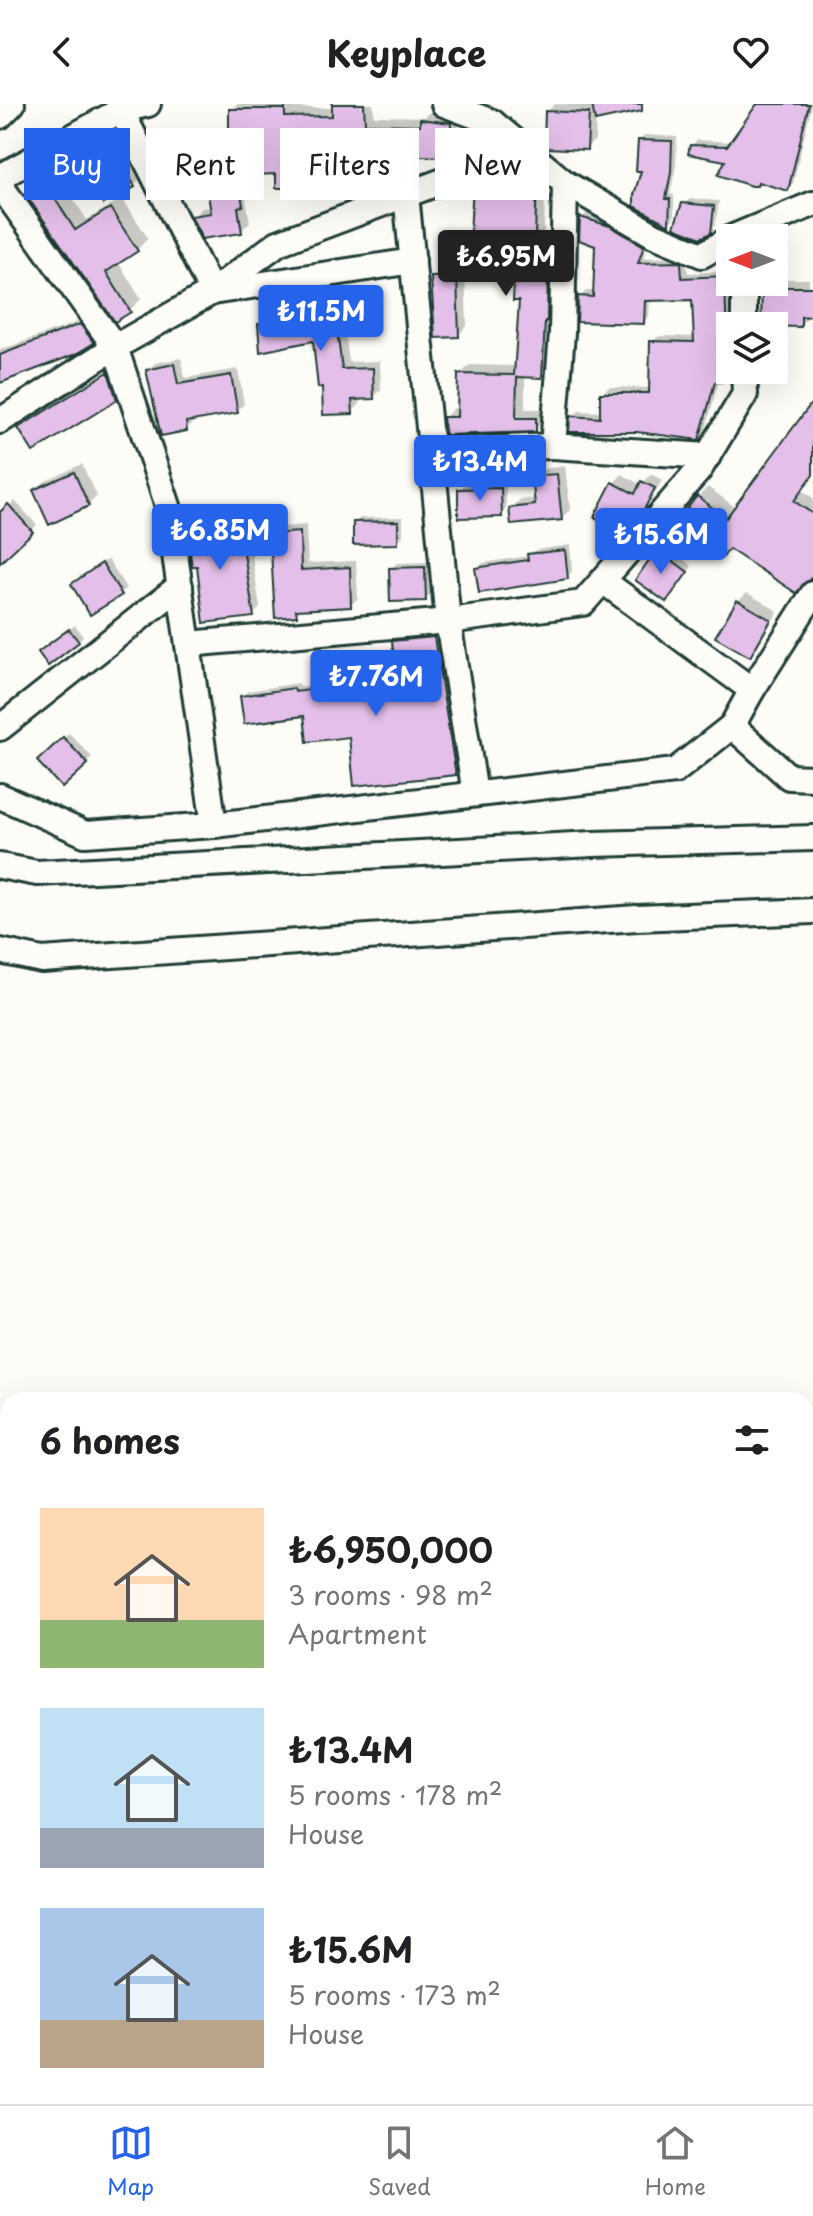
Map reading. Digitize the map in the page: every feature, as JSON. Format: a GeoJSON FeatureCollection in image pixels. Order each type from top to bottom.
{"type":"FeatureCollection","features":[{"type":"Feature","properties":{"kind":"street"},"geometry":{"type":"LineString","coordinates":[[0,116],[12,104]]}},
{"type":"Feature","properties":{"kind":"street"},"geometry":{"type":"LineString","coordinates":[[0,177],[121,110],[148,104]]}},
{"type":"Feature","properties":{"kind":"street"},"geometry":{"type":"LineString","coordinates":[[444,104],[492,122],[565,183],[654,235],[702,255],[716,247]]}},
{"type":"Feature","properties":{"kind":"street"},"geometry":{"type":"LineString","coordinates":[[121,110],[212,292]]}},
{"type":"Feature","properties":{"kind":"street"},"geometry":{"type":"LineString","coordinates":[[419,189],[448,179],[492,122]]}},
{"type":"Feature","properties":{"kind":"street"},"geometry":{"type":"LineString","coordinates":[[553,446],[562,333],[565,183]]}},
{"type":"Feature","properties":{"kind":"street"},"geometry":{"type":"LineString","coordinates":[[0,185],[115,347],[168,506],[214,825]]}},
{"type":"Feature","properties":{"kind":"street"},"geometry":{"type":"LineString","coordinates":[[0,421],[115,347],[212,292],[278,243],[390,200]]}},
{"type":"Feature","properties":{"kind":"street"},"geometry":{"type":"LineString","coordinates":[[407,200],[448,621],[475,794]]}},
{"type":"Feature","properties":{"kind":"street"},"geometry":{"type":"LineString","coordinates":[[766,224],[813,204]]}},
{"type":"Feature","properties":{"kind":"street"},"geometry":{"type":"LineString","coordinates":[[212,292],[413,261]]}},
{"type":"Feature","properties":{"kind":"street"},"geometry":{"type":"LineString","coordinates":[[188,644],[448,621],[583,603],[699,470],[745,394],[745,384]]}},
{"type":"Feature","properties":{"kind":"street"},"geometry":{"type":"LineString","coordinates":[[431,451],[553,446],[708,456]]}},
{"type":"Feature","properties":{"kind":"street"},"geometry":{"type":"LineString","coordinates":[[603,581],[752,690]]}},
{"type":"Feature","properties":{"kind":"street"},"geometry":{"type":"LineString","coordinates":[[0,728],[180,586]]}},
{"type":"Feature","properties":{"kind":"street"},"geometry":{"type":"LineString","coordinates":[[0,796],[85,834],[214,825],[675,771],[732,726],[813,594]]}},
{"type":"Feature","properties":{"kind":"street"},"geometry":{"type":"LineString","coordinates":[[732,726],[789,777],[813,778]]}},
{"type":"Feature","properties":{"kind":"street"},"geometry":{"type":"LineString","coordinates":[[0,866],[37,873],[593,844],[813,838]]}},
{"type":"Feature","properties":{"kind":"street"},"geometry":{"type":"LineString","coordinates":[[0,951],[42,960],[637,918],[813,911]]}},
{"type":"Feature","properties":{"kind":"building"},"geometry":{"type":"Polygon","coordinates":[[[332,104],[364,104],[365,124],[420,125],[420,119],[451,123],[451,128],[435,128],[435,157],[419,156],[419,128],[280,128],[280,188],[276,188],[276,174],[264,175],[264,128],[229,128],[229,109],[285,109],[285,117],[332,116],[332,104]]]}},
{"type":"Feature","properties":{"kind":"building"},"geometry":{"type":"Polygon","coordinates":[[[592,104],[642,104],[642,111],[595,121],[592,104]]]}},
{"type":"Feature","properties":{"kind":"building"},"geometry":{"type":"Polygon","coordinates":[[[757,104],[809,104],[788,191],[758,182],[757,186],[751,186],[718,175],[725,161],[688,154],[690,145],[727,146],[757,104]]]}},
{"type":"Feature","properties":{"kind":"building"},"geometry":{"type":"Polygon","coordinates":[[[545,111],[589,113],[587,150],[549,148],[549,128],[545,128],[545,111]]]}},
{"type":"Feature","properties":{"kind":"building"},"geometry":{"type":"Polygon","coordinates":[[[638,140],[672,141],[666,199],[670,199],[669,225],[634,206],[641,171],[636,171],[638,140]]]}},
{"type":"Feature","properties":{"kind":"building"},"geometry":{"type":"Polygon","coordinates":[[[30,200],[56,200],[75,230],[110,208],[138,251],[106,272],[131,312],[115,322],[30,200]]]}},
{"type":"Feature","properties":{"kind":"building"},"geometry":{"type":"Polygon","coordinates":[[[209,200],[242,200],[243,206],[238,207],[242,233],[202,239],[191,216],[211,213],[209,200]]]}},
{"type":"Feature","properties":{"kind":"building"},"geometry":{"type":"Polygon","coordinates":[[[472,200],[536,200],[534,264],[548,265],[542,378],[517,377],[516,418],[536,418],[536,432],[445,435],[443,417],[457,417],[458,374],[514,375],[519,301],[513,301],[516,236],[470,233],[472,200]]]}},
{"type":"Feature","properties":{"kind":"building"},"geometry":{"type":"Polygon","coordinates":[[[682,203],[714,206],[711,233],[701,238],[674,227],[682,203]]]}},
{"type":"Feature","properties":{"kind":"building"},"geometry":{"type":"Polygon","coordinates":[[[580,217],[610,226],[644,246],[638,263],[681,262],[682,278],[716,276],[716,296],[726,296],[726,312],[716,312],[716,382],[699,440],[637,432],[569,432],[570,416],[600,418],[600,393],[649,393],[650,341],[694,342],[692,300],[645,301],[644,324],[577,322],[578,296],[593,297],[595,246],[579,240],[580,217]]]}},
{"type":"Feature","properties":{"kind":"building"},"geometry":{"type":"Polygon","coordinates":[[[457,276],[459,337],[435,338],[431,277],[457,276]]]}},
{"type":"Feature","properties":{"kind":"building"},"geometry":{"type":"Polygon","coordinates":[[[788,287],[813,287],[813,316],[801,317],[801,327],[788,327],[788,312],[761,312],[762,296],[788,296],[788,287]]]}},
{"type":"Feature","properties":{"kind":"building"},"geometry":{"type":"Polygon","coordinates":[[[332,291],[342,369],[373,368],[374,399],[352,400],[353,414],[323,415],[322,387],[318,388],[313,341],[260,352],[258,324],[309,309],[307,294],[332,291]]]}},
{"type":"Feature","properties":{"kind":"building"},"geometry":{"type":"Polygon","coordinates":[[[80,324],[94,343],[76,354],[0,383],[0,355],[80,324]]]}},
{"type":"Feature","properties":{"kind":"building"},"geometry":{"type":"Polygon","coordinates":[[[174,364],[178,384],[231,375],[238,413],[186,422],[187,431],[161,436],[146,370],[174,364]]]}},
{"type":"Feature","properties":{"kind":"building"},"geometry":{"type":"Polygon","coordinates":[[[108,372],[117,400],[33,452],[18,428],[108,372]]]}},
{"type":"Feature","properties":{"kind":"building"},"geometry":{"type":"Polygon","coordinates":[[[813,401],[813,475],[794,501],[813,514],[813,576],[796,593],[729,549],[723,557],[677,521],[697,496],[726,518],[813,401]]]}},
{"type":"Feature","properties":{"kind":"building"},"geometry":{"type":"Polygon","coordinates":[[[74,472],[89,506],[49,525],[33,490],[74,472]]]}},
{"type":"Feature","properties":{"kind":"building"},"geometry":{"type":"Polygon","coordinates":[[[557,474],[562,520],[511,525],[509,508],[535,505],[532,476],[557,474]]]}},
{"type":"Feature","properties":{"kind":"building"},"geometry":{"type":"Polygon","coordinates":[[[641,481],[655,488],[644,510],[624,533],[594,517],[612,482],[635,494],[641,481]]]}},
{"type":"Feature","properties":{"kind":"building"},"geometry":{"type":"Polygon","coordinates":[[[501,488],[502,517],[458,518],[458,489],[501,488]]]}},
{"type":"Feature","properties":{"kind":"building"},"geometry":{"type":"Polygon","coordinates":[[[8,504],[33,532],[0,563],[0,512],[8,504]]]}},
{"type":"Feature","properties":{"kind":"building"},"geometry":{"type":"Polygon","coordinates":[[[214,517],[217,538],[241,534],[254,617],[204,623],[197,566],[192,566],[185,522],[214,517]]]}},
{"type":"Feature","properties":{"kind":"building"},"geometry":{"type":"Polygon","coordinates":[[[398,521],[398,544],[353,545],[353,522],[398,521]]]}},
{"type":"Feature","properties":{"kind":"building"},"geometry":{"type":"Polygon","coordinates":[[[300,532],[301,570],[350,567],[351,607],[296,610],[297,616],[275,618],[270,534],[300,532]]]}},
{"type":"Feature","properties":{"kind":"building"},"geometry":{"type":"Polygon","coordinates":[[[657,549],[688,572],[666,602],[635,580],[657,549]]]}},
{"type":"Feature","properties":{"kind":"building"},"geometry":{"type":"Polygon","coordinates":[[[565,550],[568,579],[479,593],[475,568],[528,560],[527,554],[565,550]]]}},
{"type":"Feature","properties":{"kind":"building"},"geometry":{"type":"Polygon","coordinates":[[[102,563],[122,595],[90,615],[71,584],[102,563]]]}},
{"type":"Feature","properties":{"kind":"building"},"geometry":{"type":"Polygon","coordinates":[[[425,567],[426,601],[390,602],[389,568],[425,567]]]}},
{"type":"Feature","properties":{"kind":"building"},"geometry":{"type":"Polygon","coordinates":[[[737,600],[771,620],[750,657],[715,637],[737,600]]]}},
{"type":"Feature","properties":{"kind":"building"},"geometry":{"type":"Polygon","coordinates":[[[69,629],[79,642],[48,666],[38,652],[69,629]]]}},
{"type":"Feature","properties":{"kind":"building"},"geometry":{"type":"Polygon","coordinates":[[[434,637],[456,775],[354,786],[349,737],[307,742],[304,716],[244,724],[240,696],[396,679],[392,641],[434,637]]]}},
{"type":"Feature","properties":{"kind":"building"},"geometry":{"type":"Polygon","coordinates":[[[63,737],[88,764],[62,788],[37,761],[63,737]]]}}]}
